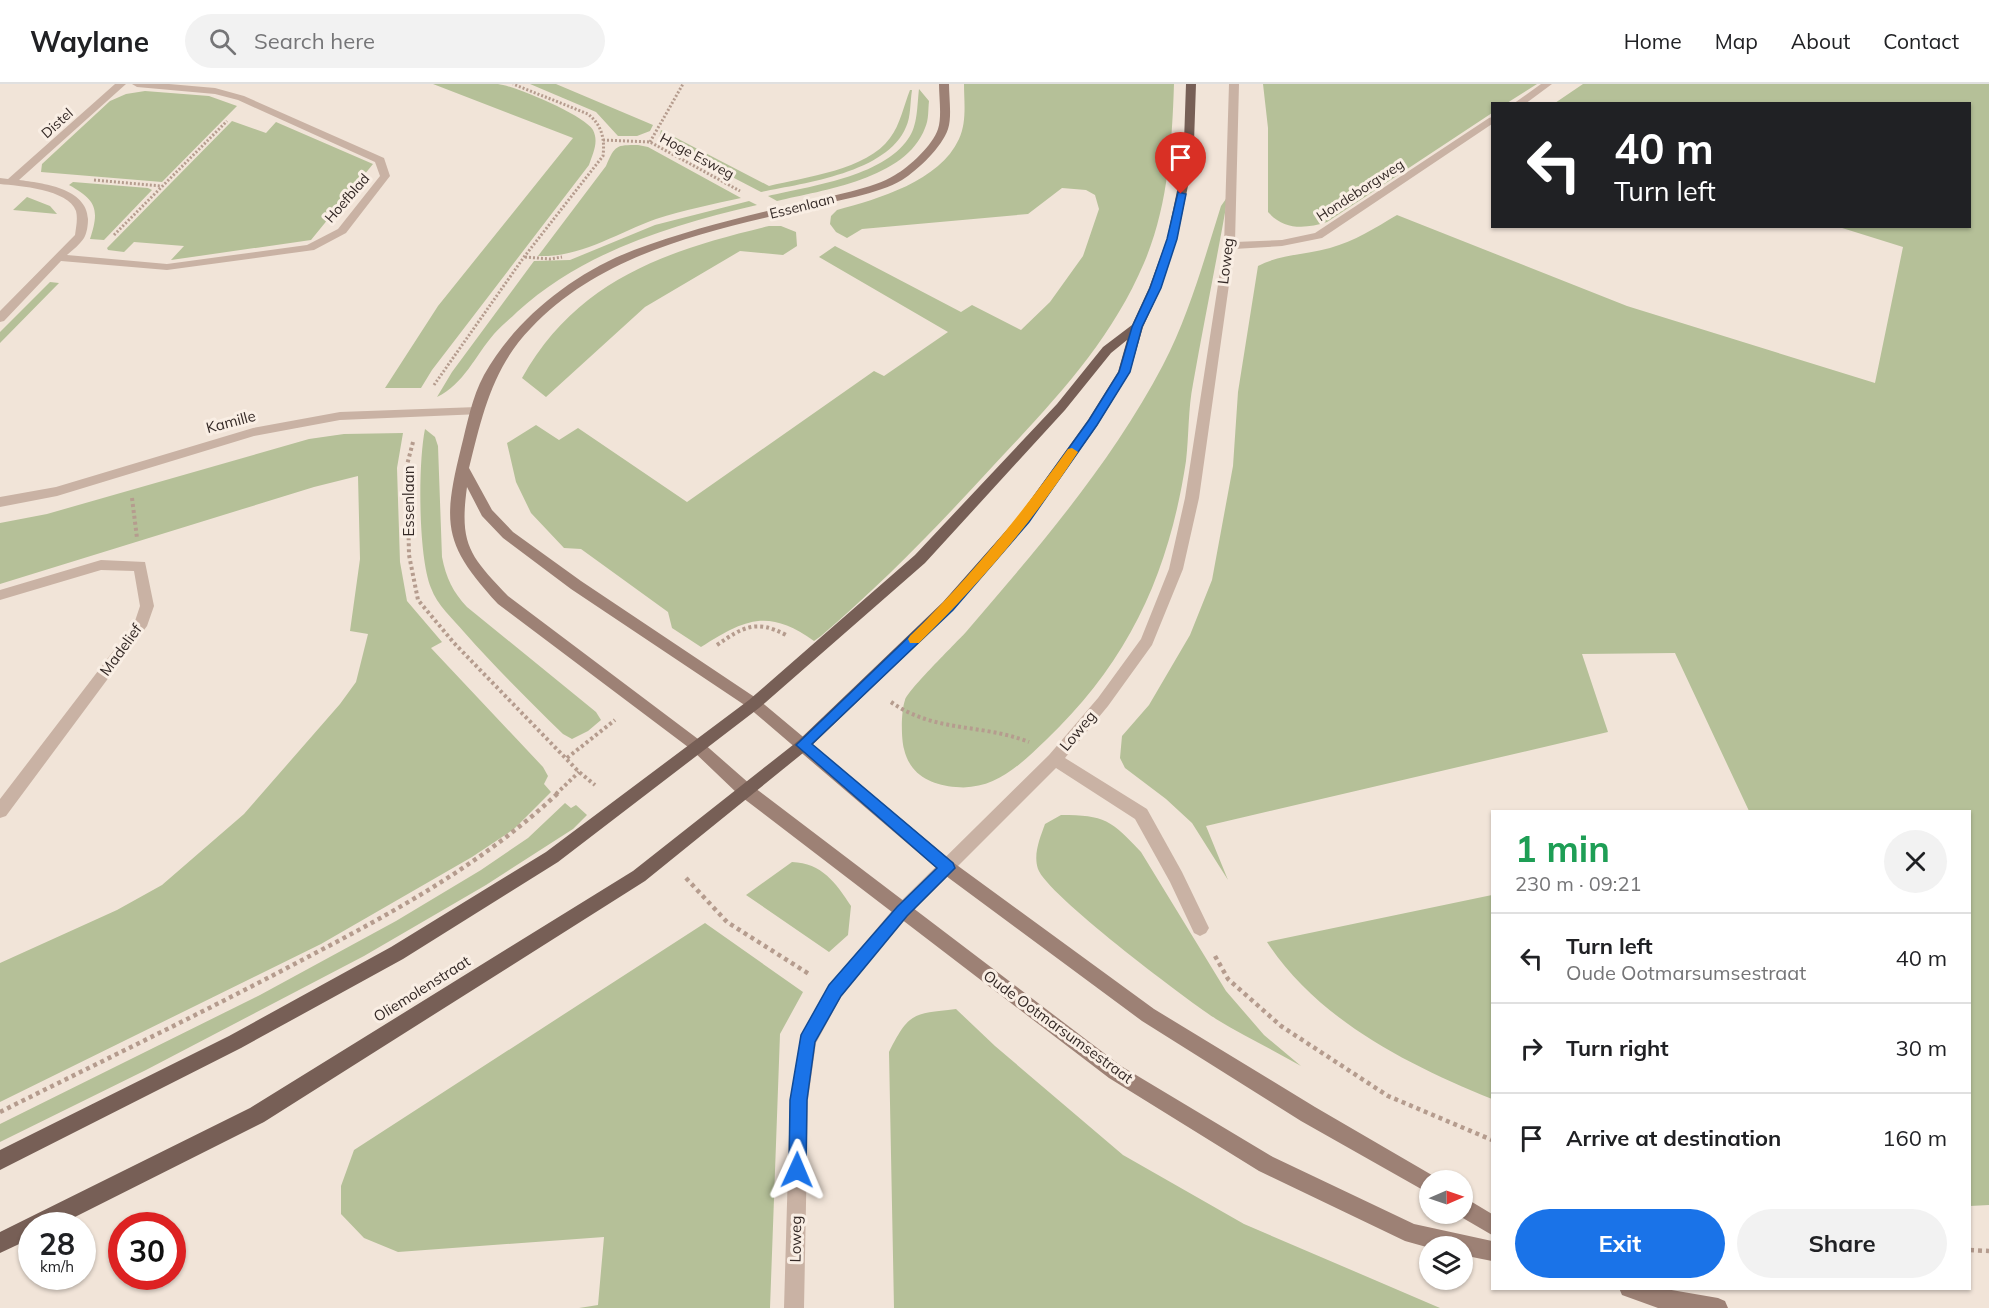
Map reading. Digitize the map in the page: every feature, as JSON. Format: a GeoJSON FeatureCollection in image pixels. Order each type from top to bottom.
{"type":"FeatureCollection","features":[{"type":"Feature","properties":{"kind":"main road","name":"Oliemolenstraat"},"geometry":{"type":"LineString","coordinates":[[61,1212],[257,1115],[639,876],[803,745],[948,606],[1024,519],[1093,423],[1124,372],[1137,327],[1155,288],[1172,239],[1186,171],[1191,84]]}},
{"type":"Feature","properties":{"kind":"main road"},"geometry":{"type":"LineString","coordinates":[[0,1160],[235,1042],[397,953],[552,857],[754,704],[920,559],[1061,407],[1107,350],[1137,327]]}},
{"type":"Feature","properties":{"kind":"main road","name":"Oliemolenstraat"},"geometry":{"type":"LineString","coordinates":[[0,1243],[18,1234]]}},
{"type":"Feature","properties":{"kind":"street","name":"Distel"},"geometry":{"type":"LineString","coordinates":[[5,182],[121,84]]}},
{"type":"Feature","properties":{"kind":"street","name":"Hoefblad"},"geometry":{"type":"LineString","coordinates":[[60,258],[167,267],[310,248],[342,231],[385,176],[380,160],[246,101],[215,91],[137,84]]}},
{"type":"Feature","properties":{"kind":"street","name":"Essenlaan"},"geometry":{"type":"LineString","coordinates":[[697,746],[503,600],[476,571],[460,544],[456,516],[463,468],[477,411],[490,376],[526,326],[578,282],[636,253],[701,230],[858,192],[898,178],[925,156],[943,129],[944,84]]}},
{"type":"Feature","properties":{"kind":"street","name":"Loweg"},"geometry":{"type":"LineString","coordinates":[[794,1308],[799,1100],[807,1041],[835,991],[902,912],[1055,759],[1103,702],[1147,641],[1176,569],[1192,498],[1229,246],[1234,84]]}},
{"type":"Feature","properties":{"kind":"street"},"geometry":{"type":"LineString","coordinates":[[1521,102],[1547,84]]}},
{"type":"Feature","properties":{"kind":"street","name":"Hondeborgweg"},"geometry":{"type":"LineString","coordinates":[[1229,246],[1282,243],[1318,236],[1491,121]]}},
{"type":"Feature","properties":{"kind":"street"},"geometry":{"type":"LineString","coordinates":[[0,318],[80,236],[83,220],[78,204],[55,190],[5,182]]}},
{"type":"Feature","properties":{"kind":"street","name":"Kamille"},"geometry":{"type":"LineString","coordinates":[[0,501],[57,491],[128,468],[275,428],[340,416],[477,411]]}},
{"type":"Feature","properties":{"kind":"street"},"geometry":{"type":"LineString","coordinates":[[463,468],[487,513],[508,535],[576,585],[754,704],[948,868],[1148,1015],[1308,1114],[1419,1179]]}},
{"type":"Feature","properties":{"kind":"street"},"geometry":{"type":"LineString","coordinates":[[0,595],[101,565],[140,566]]}},
{"type":"Feature","properties":{"kind":"street","name":"Madelief"},"geometry":{"type":"LineString","coordinates":[[0,811],[140,626],[147,606],[140,566]]}},
{"type":"Feature","properties":{"kind":"street","name":"Oude Ootmarsumsestraat"},"geometry":{"type":"LineString","coordinates":[[697,746],[745,790],[902,912],[1115,1072],[1266,1164],[1412,1234],[1491,1251]]}},
{"type":"Feature","properties":{"kind":"street"},"geometry":{"type":"LineString","coordinates":[[1055,759],[1141,814],[1176,877],[1200,928]]}},
{"type":"Feature","properties":{"kind":"street"},"geometry":{"type":"LineString","coordinates":[[1473,1213],[1491,1224]]}},
{"type":"Feature","properties":{"kind":"street"},"geometry":{"type":"LineString","coordinates":[[1635,1290],[1664,1300],[1718,1308]]}},
{"type":"Feature","properties":{"kind":"path"},"geometry":{"type":"LineString","coordinates":[[513,84],[588,114],[596,120],[603,140]]}},
{"type":"Feature","properties":{"kind":"path"},"geometry":{"type":"LineString","coordinates":[[650,142],[683,84]]}},
{"type":"Feature","properties":{"kind":"path"},"geometry":{"type":"LineString","coordinates":[[88,261],[246,101]]}},
{"type":"Feature","properties":{"kind":"path","name":"Hoge Esweg"},"geometry":{"type":"LineString","coordinates":[[603,140],[650,142],[778,212]]}},
{"type":"Feature","properties":{"kind":"path","name":"Essenlaan"},"geometry":{"type":"LineString","coordinates":[[603,140],[603,156],[524,256],[428,394],[419,412],[407,465],[409,555],[418,600],[454,643],[579,772],[617,807]]}},
{"type":"Feature","properties":{"kind":"path"},"geometry":{"type":"LineString","coordinates":[[128,468],[140,566]]}},
{"type":"Feature","properties":{"kind":"path"},"geometry":{"type":"LineString","coordinates":[[0,1112],[245,990],[372,923],[484,855],[531,818],[579,772]]}},
{"type":"Feature","properties":{"kind":"path"},"geometry":{"type":"LineString","coordinates":[[665,854],[727,922],[835,991]]}},
{"type":"Feature","properties":{"kind":"path"},"geometry":{"type":"LineString","coordinates":[[1200,928],[1228,980],[1281,1026],[1388,1096],[1491,1140]]}},
{"type":"Feature","properties":{"kind":"path"},"geometry":{"type":"LineString","coordinates":[[1971,1250],[1989,1251]]}},
{"type":"Feature","properties":{"kind":"green space"},"geometry":{"type":"Polygon","coordinates":[[[433,84],[498,84],[533,95],[563,109],[587,124],[595,134],[595,147],[589,165],[432,370],[421,388],[385,388],[438,306],[573,138],[433,84]]]}},
{"type":"Feature","properties":{"kind":"green space"},"geometry":{"type":"Polygon","coordinates":[[[530,84],[556,84],[653,125],[650,131],[637,136],[618,136],[596,112],[530,84]]]}},
{"type":"Feature","properties":{"kind":"green space"},"geometry":{"type":"Polygon","coordinates":[[[964,84],[1174,84],[1170,152],[1164,198],[1144,263],[1114,320],[1097,346],[1058,395],[931,532],[866,596],[821,636],[814,641],[783,624],[757,621],[731,630],[701,647],[672,628],[668,612],[581,549],[564,548],[531,513],[516,482],[507,443],[536,425],[559,440],[578,428],[687,502],[874,371],[884,376],[948,332],[819,257],[835,246],[961,312],[972,305],[1021,330],[1050,302],[1083,256],[1099,209],[1095,195],[1086,190],[1062,188],[1028,214],[862,229],[847,238],[836,232],[830,224],[831,216],[837,210],[889,194],[906,186],[923,177],[950,154],[959,139],[963,126],[964,84]]]}},
{"type":"Feature","properties":{"kind":"green space"},"geometry":{"type":"Polygon","coordinates":[[[1263,84],[1537,84],[1509,102],[1491,102],[1491,114],[1327,222],[1311,226],[1288,225],[1268,212],[1268,128],[1263,84]]]}},
{"type":"Feature","properties":{"kind":"green space"},"geometry":{"type":"Polygon","coordinates":[[[1583,84],[1989,84],[1989,1205],[1971,1206],[1971,810],[1749,810],[1675,653],[1582,654],[1608,732],[1206,826],[1228,880],[1192,823],[1166,799],[1125,768],[1120,758],[1122,736],[1149,705],[1190,635],[1212,580],[1233,466],[1238,392],[1258,266],[1275,259],[1348,242],[1397,215],[1627,306],[1875,383],[1903,247],[1842,228],[1971,228],[1971,102],[1556,102],[1583,84]]]}},
{"type":"Feature","properties":{"kind":"green space"},"geometry":{"type":"Polygon","coordinates":[[[919,89],[929,101],[927,122],[915,145],[900,159],[882,171],[839,187],[777,201],[768,196],[824,184],[881,163],[896,152],[911,134],[917,115],[919,89]]]}},
{"type":"Feature","properties":{"kind":"green space"},"geometry":{"type":"Polygon","coordinates":[[[910,90],[912,90],[909,119],[906,127],[896,143],[881,155],[863,165],[821,180],[761,192],[659,139],[661,130],[769,186],[834,171],[866,158],[880,149],[896,127],[910,90]]]}},
{"type":"Feature","properties":{"kind":"green space"},"geometry":{"type":"Polygon","coordinates":[[[145,91],[209,96],[237,106],[162,182],[41,172],[42,164],[110,101],[126,94],[145,91]]]}},
{"type":"Feature","properties":{"kind":"green space"},"geometry":{"type":"Polygon","coordinates":[[[232,121],[266,133],[276,122],[373,164],[311,240],[171,260],[184,246],[134,242],[124,252],[108,250],[107,248],[232,121]]]}},
{"type":"Feature","properties":{"kind":"green space"},"geometry":{"type":"Polygon","coordinates":[[[625,145],[648,147],[741,198],[656,219],[584,249],[554,256],[538,256],[606,166],[614,150],[625,145]]]}},
{"type":"Feature","properties":{"kind":"green space"},"geometry":{"type":"Polygon","coordinates":[[[73,182],[152,190],[104,240],[90,239],[95,220],[93,206],[85,196],[69,185],[73,182]]]}},
{"type":"Feature","properties":{"kind":"green space"},"geometry":{"type":"Polygon","coordinates":[[[1228,196],[1191,393],[1186,461],[1179,502],[1169,541],[1141,613],[1122,647],[1075,710],[1017,766],[983,785],[956,787],[930,781],[911,766],[904,749],[902,724],[905,700],[1046,537],[1120,437],[1163,365],[1181,327],[1221,206],[1228,196]]]}},
{"type":"Feature","properties":{"kind":"green space"},"geometry":{"type":"Polygon","coordinates":[[[27,197],[50,206],[57,214],[13,210],[27,197]]]}},
{"type":"Feature","properties":{"kind":"green space"},"geometry":{"type":"Polygon","coordinates":[[[749,201],[757,205],[693,222],[630,243],[571,272],[543,291],[503,325],[487,342],[455,385],[437,397],[452,372],[534,261],[570,260],[655,225],[749,201]]]}},
{"type":"Feature","properties":{"kind":"green space"},"geometry":{"type":"Polygon","coordinates":[[[769,226],[781,226],[796,232],[797,246],[783,255],[740,251],[645,307],[546,397],[522,378],[544,344],[569,316],[597,293],[660,259],[769,226]]]}},
{"type":"Feature","properties":{"kind":"green space"},"geometry":{"type":"Polygon","coordinates":[[[50,282],[59,283],[0,343],[0,332],[50,282]]]}},
{"type":"Feature","properties":{"kind":"green space"},"geometry":{"type":"Polygon","coordinates":[[[425,429],[435,437],[438,446],[442,557],[451,584],[467,607],[596,712],[601,720],[588,731],[572,739],[563,734],[476,645],[437,600],[427,573],[420,509],[421,464],[425,429]]]}},
{"type":"Feature","properties":{"kind":"green space"},"geometry":{"type":"Polygon","coordinates":[[[403,433],[397,468],[400,562],[407,601],[442,642],[431,648],[543,767],[548,776],[544,784],[551,792],[514,829],[472,857],[321,944],[0,1102],[0,963],[117,910],[162,885],[244,814],[340,704],[356,682],[368,634],[350,631],[360,559],[358,476],[314,487],[0,584],[0,523],[47,514],[309,439],[344,434],[403,433]]]}},
{"type":"Feature","properties":{"kind":"green space"},"geometry":{"type":"Polygon","coordinates":[[[565,803],[571,808],[576,805],[587,815],[573,829],[486,885],[364,956],[146,1070],[0,1142],[0,1124],[260,995],[396,921],[481,870],[528,838],[565,803]]]}},
{"type":"Feature","properties":{"kind":"green space"},"geometry":{"type":"Polygon","coordinates":[[[1061,815],[1098,818],[1114,826],[1131,841],[1141,852],[1226,991],[1264,1035],[1301,1066],[1200,1008],[1120,947],[1047,882],[1038,869],[1036,858],[1038,846],[1045,824],[1061,815]]]}},
{"type":"Feature","properties":{"kind":"green space"},"geometry":{"type":"Polygon","coordinates":[[[792,862],[803,863],[820,870],[834,882],[851,906],[848,935],[829,952],[746,895],[792,862]]]}},
{"type":"Feature","properties":{"kind":"green space"},"geometry":{"type":"Polygon","coordinates":[[[1491,895],[1491,1099],[1397,1055],[1338,1017],[1288,970],[1267,942],[1491,895]]]}},
{"type":"Feature","properties":{"kind":"green space"},"geometry":{"type":"Polygon","coordinates":[[[705,923],[803,992],[780,1034],[770,1308],[579,1308],[598,1305],[604,1237],[398,1252],[364,1238],[341,1214],[341,1186],[354,1150],[705,923]]]}},
{"type":"Feature","properties":{"kind":"green space"},"geometry":{"type":"Polygon","coordinates":[[[956,1009],[995,1046],[1123,1155],[1244,1224],[1440,1308],[894,1308],[889,1052],[902,1029],[914,1017],[930,1012],[956,1009]]]}},
{"type":"Feature","properties":{"kind":"slow traffic"},"geometry":{"type":"LineString","coordinates":[[914,639],[948,606],[1024,519],[1072,452]]}},
{"type":"Feature","properties":{"kind":"route"},"geometry":{"type":"LineString","coordinates":[[797,1170],[799,1100],[807,1041],[835,991],[902,912],[948,868],[803,745],[948,606],[1024,519],[1093,423],[1124,372],[1137,327],[1155,288],[1172,239],[1181,194]]}}]}
